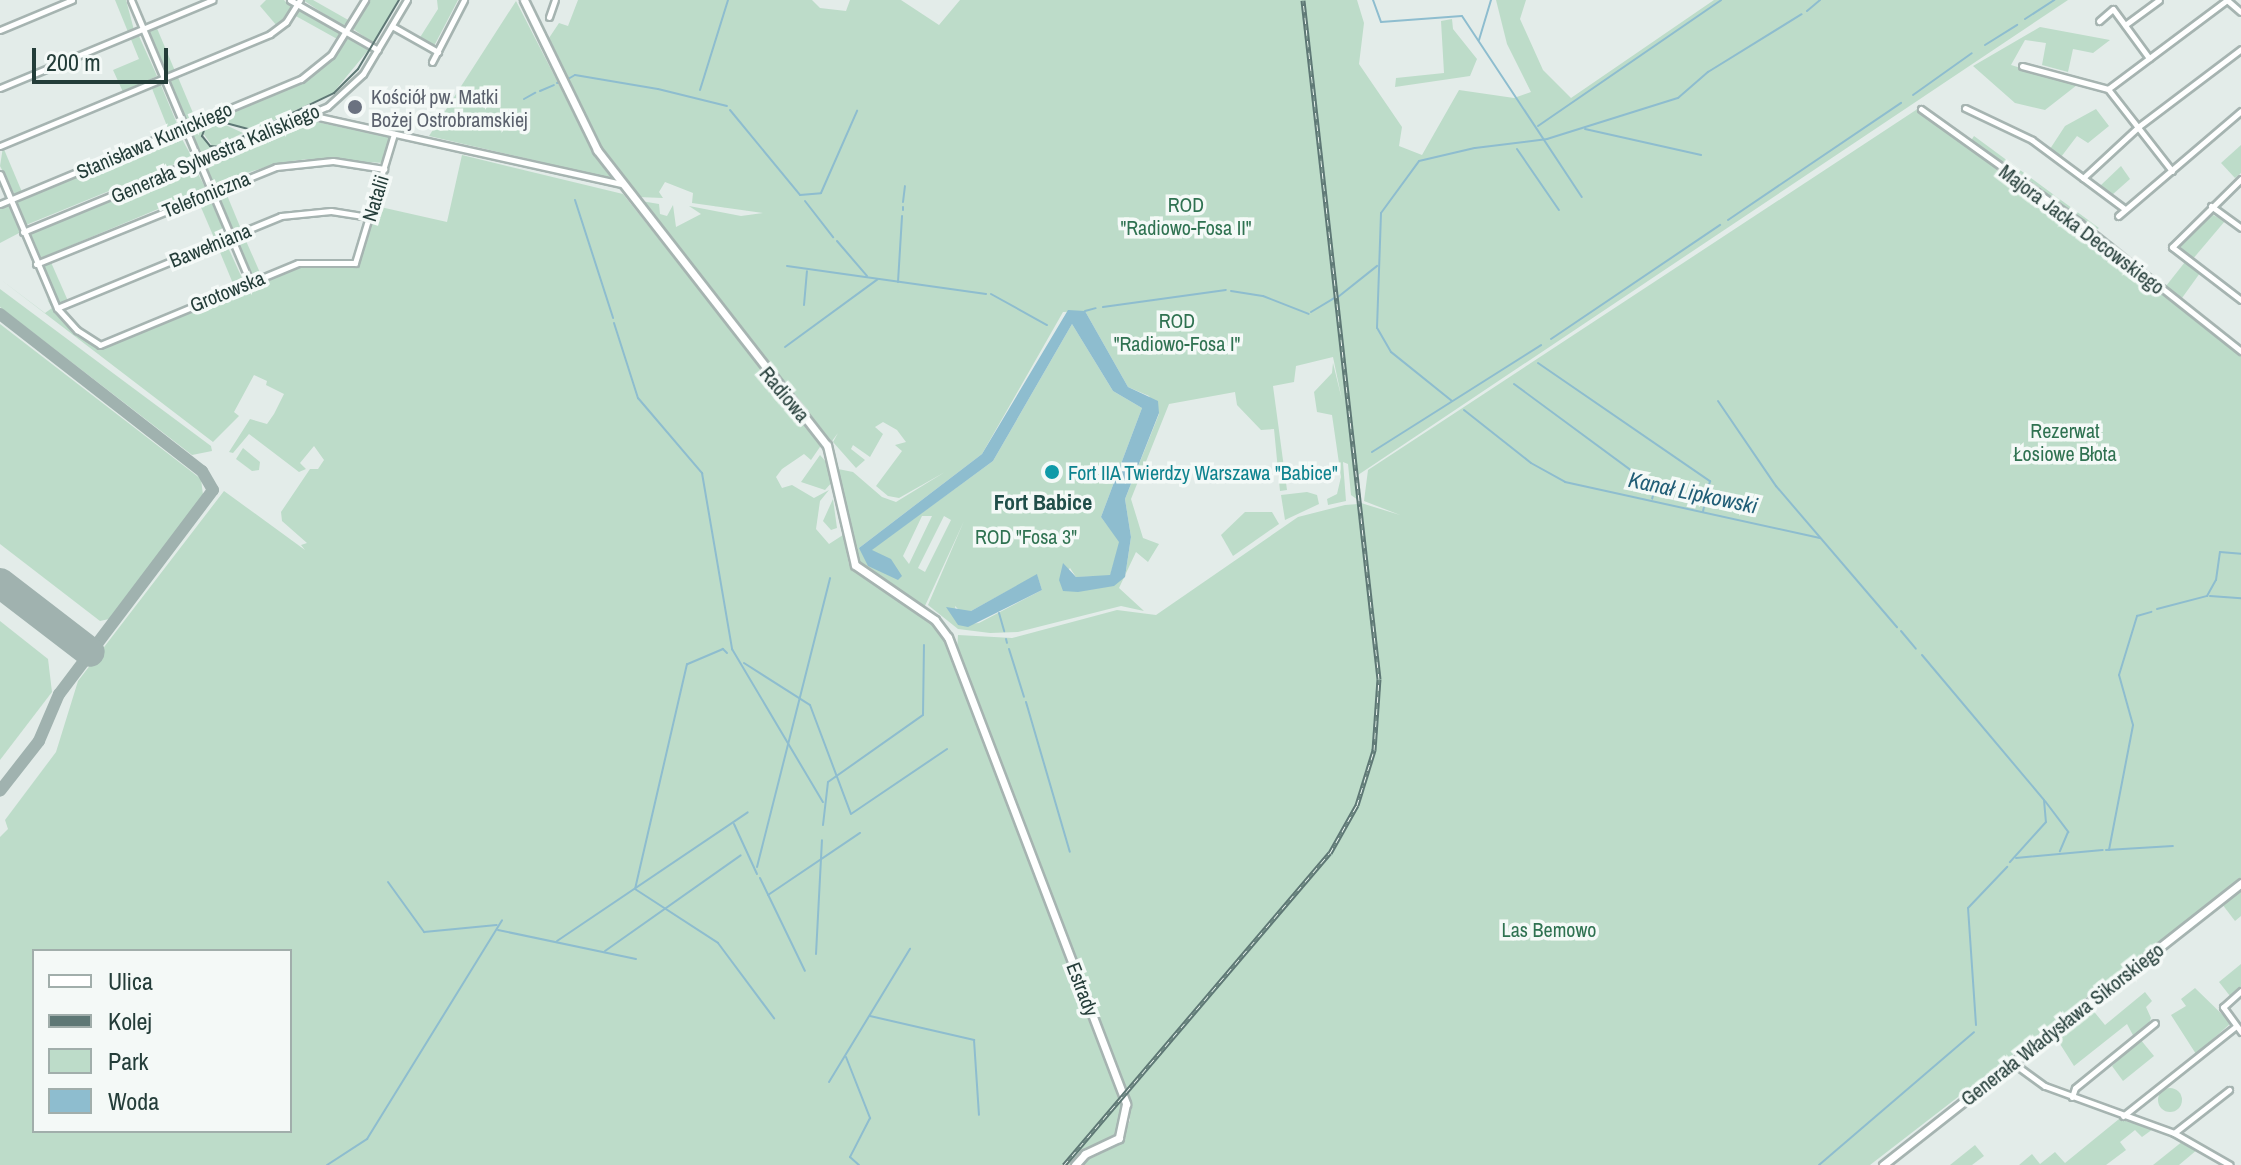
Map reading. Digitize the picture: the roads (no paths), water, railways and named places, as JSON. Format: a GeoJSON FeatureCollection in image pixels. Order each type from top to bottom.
{"type":"FeatureCollection","features":[{"type":"Feature","properties":{"kind":"main road","name":"Radiowa"},"geometry":{"type":"LineString","coordinates":[[524,0],[597,150],[827,445],[853,562],[945,631],[1008,792]]}},
{"type":"Feature","properties":{"kind":"main road","name":"Estrady"},"geometry":{"type":"LineString","coordinates":[[1008,792],[1126,1104],[1119,1138],[1085,1154],[1075,1165]]}},
{"type":"Feature","properties":{"kind":"main road","name":"Generała Władysława Sikorskiego"},"geometry":{"type":"LineString","coordinates":[[1883,1165],[2241,883]]}},
{"type":"Feature","properties":{"kind":"street"},"geometry":{"type":"LineString","coordinates":[[0,30],[72,0]]}},
{"type":"Feature","properties":{"kind":"street"},"geometry":{"type":"LineString","coordinates":[[131,0],[228,237],[250,282]]}},
{"type":"Feature","properties":{"kind":"street"},"geometry":{"type":"LineString","coordinates":[[0,88],[212,0]]}},
{"type":"Feature","properties":{"kind":"street"},"geometry":{"type":"LineString","coordinates":[[290,0],[299,2],[378,50]]}},
{"type":"Feature","properties":{"kind":"street","name":"Stanisława Kunickiego"},"geometry":{"type":"LineString","coordinates":[[0,204],[301,79],[323,63],[347,32],[365,0]]}},
{"type":"Feature","properties":{"kind":"street","name":"Generała Sylwestra Kaliskiego"},"geometry":{"type":"LineString","coordinates":[[23,232],[327,107],[356,84],[407,0]]}},
{"type":"Feature","properties":{"kind":"street"},"geometry":{"type":"LineString","coordinates":[[432,62],[464,0]]}},
{"type":"Feature","properties":{"kind":"street"},"geometry":{"type":"LineString","coordinates":[[549,17],[555,0]]}},
{"type":"Feature","properties":{"kind":"street"},"geometry":{"type":"LineString","coordinates":[[2125,25],[2159,0]]}},
{"type":"Feature","properties":{"kind":"street"},"geometry":{"type":"LineString","coordinates":[[2108,89],[2227,0],[2241,12]]}},
{"type":"Feature","properties":{"kind":"street"},"geometry":{"type":"LineString","coordinates":[[0,146],[270,34],[299,2]]}},
{"type":"Feature","properties":{"kind":"street"},"geometry":{"type":"LineString","coordinates":[[2099,21],[2113,9],[2149,58]]}},
{"type":"Feature","properties":{"kind":"street"},"geometry":{"type":"LineString","coordinates":[[392,26],[438,52]]}},
{"type":"Feature","properties":{"kind":"street"},"geometry":{"type":"LineString","coordinates":[[2083,178],[2138,127],[2241,49]]}},
{"type":"Feature","properties":{"kind":"street"},"geometry":{"type":"LineString","coordinates":[[2022,66],[2108,89],[2172,171]]}},
{"type":"Feature","properties":{"kind":"street"},"geometry":{"type":"LineString","coordinates":[[327,107],[335,121]]}},
{"type":"Feature","properties":{"kind":"street"},"geometry":{"type":"LineString","coordinates":[[1965,108],[2029,138],[2125,209]]}},
{"type":"Feature","properties":{"kind":"street","name":"Majora Jacka Decowskiego"},"geometry":{"type":"LineString","coordinates":[[1921,109],[2080,223],[2241,351]]}},
{"type":"Feature","properties":{"kind":"street"},"geometry":{"type":"LineString","coordinates":[[2118,216],[2241,111]]}},
{"type":"Feature","properties":{"kind":"street"},"geometry":{"type":"LineString","coordinates":[[309,115],[622,184]]}},
{"type":"Feature","properties":{"kind":"street","name":"Natalii"},"geometry":{"type":"LineString","coordinates":[[356,262],[394,134]]}},
{"type":"Feature","properties":{"kind":"street","name":"Telefoniczna"},"geometry":{"type":"LineString","coordinates":[[36,264],[210,191],[289,164],[333,161],[384,169]]}},
{"type":"Feature","properties":{"kind":"street"},"geometry":{"type":"LineString","coordinates":[[0,174],[57,308]]}},
{"type":"Feature","properties":{"kind":"street"},"geometry":{"type":"LineString","coordinates":[[2241,179],[2172,247],[2241,300]]}},
{"type":"Feature","properties":{"kind":"street"},"geometry":{"type":"LineString","coordinates":[[2211,206],[2241,228]]}},
{"type":"Feature","properties":{"kind":"street","name":"Bawełniana"},"geometry":{"type":"LineString","coordinates":[[57,308],[228,237],[306,212],[370,217]]}},
{"type":"Feature","properties":{"kind":"street","name":"Grotowska"},"geometry":{"type":"LineString","coordinates":[[57,308],[77,330],[102,344],[310,260],[356,262]]}},
{"type":"Feature","properties":{"kind":"street"},"geometry":{"type":"LineString","coordinates":[[2241,991],[2225,1004],[2241,1032]]}},
{"type":"Feature","properties":{"kind":"street"},"geometry":{"type":"LineString","coordinates":[[2072,1097],[2075,1088],[2155,1023]]}},
{"type":"Feature","properties":{"kind":"street"},"geometry":{"type":"LineString","coordinates":[[2122,1116],[2236,1026]]}},
{"type":"Feature","properties":{"kind":"street"},"geometry":{"type":"LineString","coordinates":[[2012,1062],[2034,1081],[2174,1133],[2230,1165]]}},
{"type":"Feature","properties":{"kind":"street"},"geometry":{"type":"LineString","coordinates":[[2174,1133],[2229,1090]]}},
{"type":"Feature","properties":{"kind":"water"},"geometry":{"type":"Polygon","coordinates":[[[1068,310],[1085,311],[1128,387],[1158,401],[1159,413],[1125,499],[1131,537],[1125,577],[1114,586],[1078,592],[1063,591],[1059,580],[1063,563],[1076,577],[1110,575],[1119,542],[1101,517],[1142,408],[1113,391],[1072,324],[993,461],[872,550],[891,559],[902,576],[898,580],[868,566],[859,548],[982,454],[1068,310]]]}},
{"type":"Feature","properties":{"kind":"water"},"geometry":{"type":"Polygon","coordinates":[[[1037,574],[1042,590],[968,627],[958,625],[946,607],[971,611],[1037,574]]]}},
{"type":"Feature","properties":{"kind":"waterway"},"geometry":{"type":"LineString","coordinates":[[700,90],[728,0]]}},
{"type":"Feature","properties":{"kind":"waterway","name":"Kanał Lipkowski"},"geometry":{"type":"LineString","coordinates":[[1373,0],[1381,22],[1462,16],[1582,197]]}},
{"type":"Feature","properties":{"kind":"waterway"},"geometry":{"type":"LineString","coordinates":[[1479,40],[1491,0]]}},
{"type":"Feature","properties":{"kind":"waterway"},"geometry":{"type":"LineString","coordinates":[[1538,126],[1721,0]]}},
{"type":"Feature","properties":{"kind":"waterway"},"geometry":{"type":"LineString","coordinates":[[1807,11],[1820,0]]}},
{"type":"Feature","properties":{"kind":"waterway"},"geometry":{"type":"LineString","coordinates":[[2025,19],[2054,0]]}},
{"type":"Feature","properties":{"kind":"waterway","name":"Kanał Lipkowski"},"geometry":{"type":"LineString","coordinates":[[1452,401],[1391,352],[1377,328],[1381,213],[1419,161],[1475,148],[1547,139],[1678,98],[1708,72],[1802,14]]}},
{"type":"Feature","properties":{"kind":"waterway"},"geometry":{"type":"LineString","coordinates":[[1985,45],[2017,25]]}},
{"type":"Feature","properties":{"kind":"waterway"},"geometry":{"type":"LineString","coordinates":[[1913,95],[1972,53]]}},
{"type":"Feature","properties":{"kind":"waterway"},"geometry":{"type":"LineString","coordinates":[[568,79],[575,75],[658,89],[727,106]]}},
{"type":"Feature","properties":{"kind":"waterway"},"geometry":{"type":"LineString","coordinates":[[540,91],[554,85]]}},
{"type":"Feature","properties":{"kind":"waterway"},"geometry":{"type":"LineString","coordinates":[[524,99],[535,93]]}},
{"type":"Feature","properties":{"kind":"waterway"},"geometry":{"type":"LineString","coordinates":[[1728,220],[1901,103]]}},
{"type":"Feature","properties":{"kind":"waterway"},"geometry":{"type":"LineString","coordinates":[[730,110],[800,195],[821,193],[857,111]]}},
{"type":"Feature","properties":{"kind":"waterway"},"geometry":{"type":"LineString","coordinates":[[1585,129],[1701,155]]}},
{"type":"Feature","properties":{"kind":"waterway"},"geometry":{"type":"LineString","coordinates":[[1517,149],[1559,210]]}},
{"type":"Feature","properties":{"kind":"waterway"},"geometry":{"type":"LineString","coordinates":[[903,202],[905,186]]}},
{"type":"Feature","properties":{"kind":"waterway"},"geometry":{"type":"LineString","coordinates":[[575,200],[613,318]]}},
{"type":"Feature","properties":{"kind":"waterway"},"geometry":{"type":"LineString","coordinates":[[805,201],[833,237]]}},
{"type":"Feature","properties":{"kind":"waterway"},"geometry":{"type":"LineString","coordinates":[[898,282],[902,216]]}},
{"type":"Feature","properties":{"kind":"waterway"},"geometry":{"type":"LineString","coordinates":[[1551,339],[1720,225]]}},
{"type":"Feature","properties":{"kind":"waterway"},"geometry":{"type":"LineString","coordinates":[[837,241],[867,276]]}},
{"type":"Feature","properties":{"kind":"waterway"},"geometry":{"type":"LineString","coordinates":[[787,266],[986,294]]}},
{"type":"Feature","properties":{"kind":"waterway"},"geometry":{"type":"LineString","coordinates":[[1338,297],[1377,266]]}},
{"type":"Feature","properties":{"kind":"waterway"},"geometry":{"type":"LineString","coordinates":[[804,305],[807,271]]}},
{"type":"Feature","properties":{"kind":"waterway"},"geometry":{"type":"LineString","coordinates":[[785,347],[878,279]]}},
{"type":"Feature","properties":{"kind":"waterway"},"geometry":{"type":"LineString","coordinates":[[1103,307],[1226,290]]}},
{"type":"Feature","properties":{"kind":"waterway"},"geometry":{"type":"LineString","coordinates":[[1231,291],[1263,296],[1309,314]]}},
{"type":"Feature","properties":{"kind":"waterway"},"geometry":{"type":"LineString","coordinates":[[991,294],[1047,325]]}},
{"type":"Feature","properties":{"kind":"waterway"},"geometry":{"type":"LineString","coordinates":[[1311,312],[1334,298]]}},
{"type":"Feature","properties":{"kind":"waterway"},"geometry":{"type":"LineString","coordinates":[[1085,311],[1096,308]]}},
{"type":"Feature","properties":{"kind":"waterway"},"geometry":{"type":"LineString","coordinates":[[614,323],[638,398],[702,473],[732,649],[823,802]]}},
{"type":"Feature","properties":{"kind":"waterway"},"geometry":{"type":"LineString","coordinates":[[1372,452],[1541,345]]}},
{"type":"Feature","properties":{"kind":"waterway"},"geometry":{"type":"LineString","coordinates":[[1538,363],[1710,481],[1703,511]]}},
{"type":"Feature","properties":{"kind":"waterway"},"geometry":{"type":"LineString","coordinates":[[1514,384],[1655,488],[1652,499]]}},
{"type":"Feature","properties":{"kind":"waterway"},"geometry":{"type":"LineString","coordinates":[[1718,401],[1776,486],[1897,627]]}},
{"type":"Feature","properties":{"kind":"waterway","name":"Kanał Lipkowski"},"geometry":{"type":"LineString","coordinates":[[1464,410],[1531,463],[1565,482],[1820,538]]}},
{"type":"Feature","properties":{"kind":"waterway"},"geometry":{"type":"LineString","coordinates":[[2157,609],[2207,596],[2216,580],[2220,552],[2241,554]]}},
{"type":"Feature","properties":{"kind":"waterway"},"geometry":{"type":"LineString","coordinates":[[757,867],[830,578]]}},
{"type":"Feature","properties":{"kind":"waterway"},"geometry":{"type":"LineString","coordinates":[[2210,596],[2241,598]]}},
{"type":"Feature","properties":{"kind":"waterway"},"geometry":{"type":"LineString","coordinates":[[2109,850],[2133,725],[2119,675],[2137,616],[2151,612]]}},
{"type":"Feature","properties":{"kind":"waterway"},"geometry":{"type":"LineString","coordinates":[[999,613],[1004,631]]}},
{"type":"Feature","properties":{"kind":"waterway","name":"Kanał Lipkowski"},"geometry":{"type":"LineString","coordinates":[[1901,631],[1916,649]]}},
{"type":"Feature","properties":{"kind":"waterway"},"geometry":{"type":"LineString","coordinates":[[1006,639],[1007,643]]}},
{"type":"Feature","properties":{"kind":"waterway"},"geometry":{"type":"LineString","coordinates":[[823,825],[828,782],[923,715],[924,645]]}},
{"type":"Feature","properties":{"kind":"waterway"},"geometry":{"type":"LineString","coordinates":[[727,653],[723,649],[687,664],[635,889],[718,943],[774,1018]]}},
{"type":"Feature","properties":{"kind":"waterway"},"geometry":{"type":"LineString","coordinates":[[1009,649],[1024,697]]}},
{"type":"Feature","properties":{"kind":"waterway","name":"Kanał Lipkowski"},"geometry":{"type":"LineString","coordinates":[[1922,655],[2044,800],[2046,822],[2010,862]]}},
{"type":"Feature","properties":{"kind":"waterway"},"geometry":{"type":"LineString","coordinates":[[744,663],[810,705],[851,814],[947,749]]}},
{"type":"Feature","properties":{"kind":"waterway"},"geometry":{"type":"LineString","coordinates":[[1026,702],[1070,852]]}},
{"type":"Feature","properties":{"kind":"waterway"},"geometry":{"type":"LineString","coordinates":[[2045,801],[2068,832],[2060,851]]}},
{"type":"Feature","properties":{"kind":"waterway"},"geometry":{"type":"LineString","coordinates":[[557,941],[748,812]]}},
{"type":"Feature","properties":{"kind":"waterway"},"geometry":{"type":"LineString","coordinates":[[734,824],[757,874]]}},
{"type":"Feature","properties":{"kind":"waterway"},"geometry":{"type":"LineString","coordinates":[[768,895],[860,833]]}},
{"type":"Feature","properties":{"kind":"waterway"},"geometry":{"type":"LineString","coordinates":[[816,954],[822,840]]}},
{"type":"Feature","properties":{"kind":"waterway"},"geometry":{"type":"LineString","coordinates":[[2106,850],[2173,846]]}},
{"type":"Feature","properties":{"kind":"waterway"},"geometry":{"type":"LineString","coordinates":[[2016,858],[2103,850]]}},
{"type":"Feature","properties":{"kind":"waterway"},"geometry":{"type":"LineString","coordinates":[[605,951],[741,855]]}},
{"type":"Feature","properties":{"kind":"waterway","name":"Kanał Lipkowski"},"geometry":{"type":"LineString","coordinates":[[1976,1025],[1968,908],[2007,867]]}},
{"type":"Feature","properties":{"kind":"waterway"},"geometry":{"type":"LineString","coordinates":[[760,878],[805,971]]}},
{"type":"Feature","properties":{"kind":"waterway"},"geometry":{"type":"LineString","coordinates":[[388,882],[424,932],[497,925]]}},
{"type":"Feature","properties":{"kind":"waterway"},"geometry":{"type":"LineString","coordinates":[[327,1165],[367,1139],[502,920]]}},
{"type":"Feature","properties":{"kind":"waterway"},"geometry":{"type":"LineString","coordinates":[[498,930],[636,959]]}},
{"type":"Feature","properties":{"kind":"waterway"},"geometry":{"type":"LineString","coordinates":[[829,1082],[910,949]]}},
{"type":"Feature","properties":{"kind":"waterway"},"geometry":{"type":"LineString","coordinates":[[870,1016],[974,1040],[979,1115]]}},
{"type":"Feature","properties":{"kind":"waterway","name":"Kanał Lipkowski"},"geometry":{"type":"LineString","coordinates":[[1819,1165],[1974,1032]]}},
{"type":"Feature","properties":{"kind":"waterway"},"geometry":{"type":"LineString","coordinates":[[846,1057],[870,1118],[850,1157],[859,1165]]}},
{"type":"Feature","properties":{"kind":"tram line"},"geometry":{"type":"LineString","coordinates":[[252,130],[215,120],[206,125],[202,136],[210,146],[221,147],[334,93],[358,69],[399,0]]}},
{"type":"Feature","properties":{"kind":"railway"},"geometry":{"type":"LineString","coordinates":[[1064,1165],[1330,853],[1357,805],[1374,750],[1379,679],[1303,0]]}},
{"type":"Feature","properties":{"kind":"place","name":"Kościół pw. Matki Bożej Ostrobramskiej"},"geometry":{"type":"Point","coordinates":[355,107]}},
{"type":"Feature","properties":{"kind":"place","name":"Fort IIA Twierdzy Warszawa \"Babice\""},"geometry":{"type":"Point","coordinates":[1052,472]}},
{"type":"Feature","properties":{"kind":"district","name":"Fort Babice"},"geometry":{"type":"Point","coordinates":[1043,503]}},
{"type":"Feature","properties":{"kind":"park label","name":"ROD \"Radiowo-Fosa II\""},"geometry":{"type":"Point","coordinates":[1186,216]}},
{"type":"Feature","properties":{"kind":"park label","name":"ROD \"Radiowo-Fosa I\""},"geometry":{"type":"Point","coordinates":[1177,332]}},
{"type":"Feature","properties":{"kind":"park label","name":"Rezerwat Łosiowe Błota"},"geometry":{"type":"Point","coordinates":[2065,442]}},
{"type":"Feature","properties":{"kind":"park label","name":"ROD \"Fosa 3\""},"geometry":{"type":"Point","coordinates":[1026,536]}},
{"type":"Feature","properties":{"kind":"park label","name":"Las Bemowo"},"geometry":{"type":"Point","coordinates":[1549,929]}}]}
